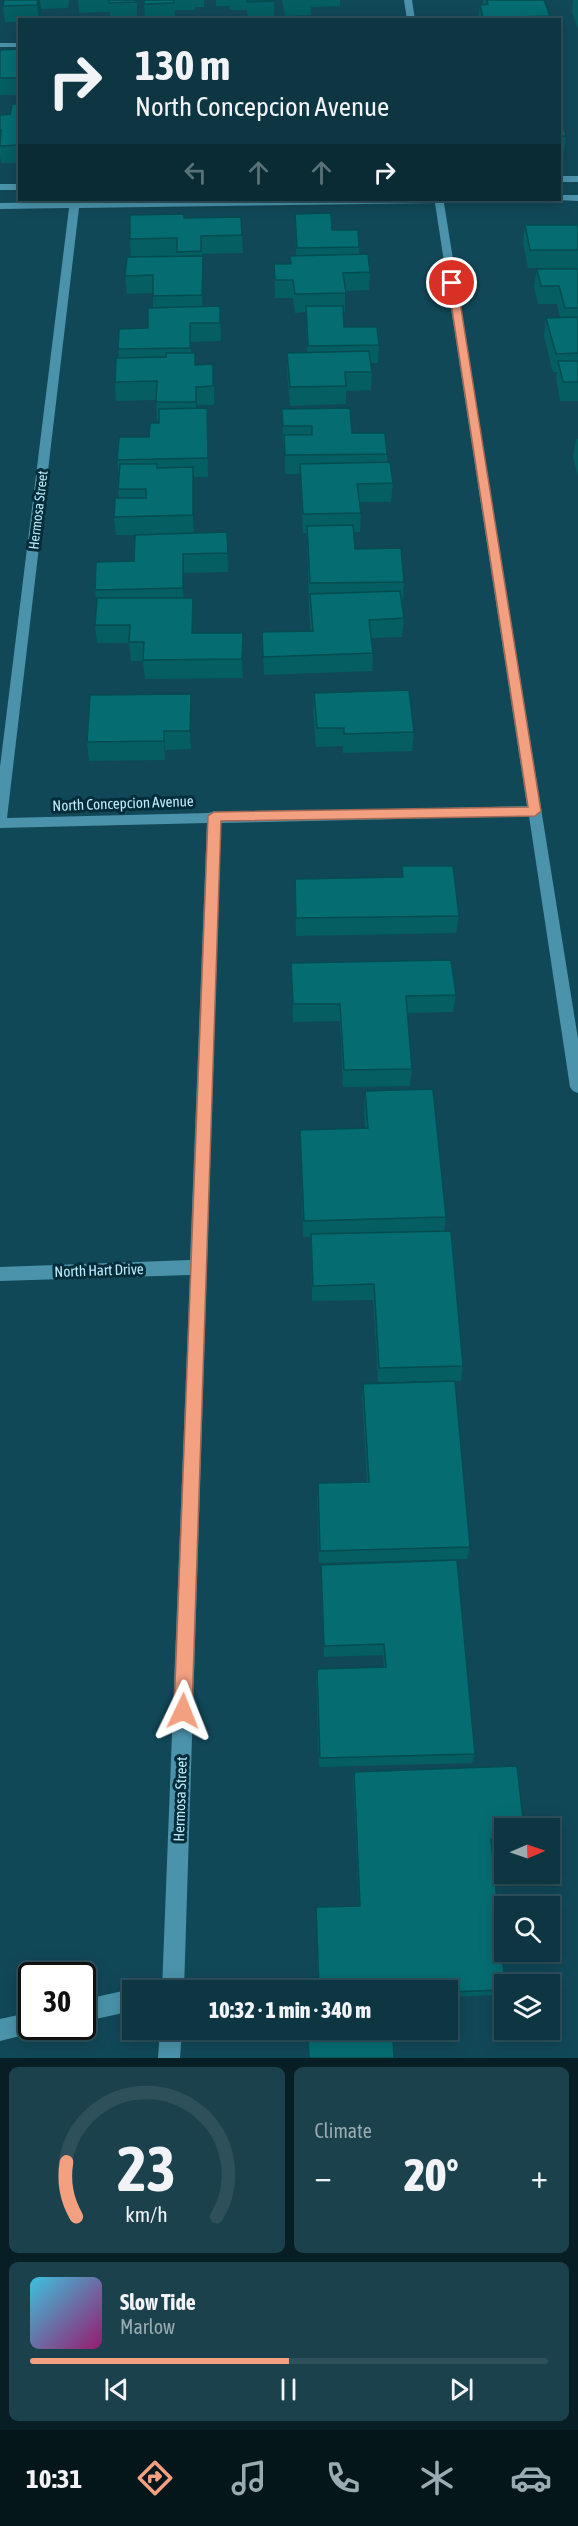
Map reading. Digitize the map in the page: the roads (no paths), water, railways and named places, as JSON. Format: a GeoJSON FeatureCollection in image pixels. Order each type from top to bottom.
{"type":"FeatureCollection","features":[{"type":"Feature","properties":{"kind":"street"},"geometry":{"type":"LineString","coordinates":[[408,0],[411,18]]}},
{"type":"Feature","properties":{"kind":"street"},"geometry":{"type":"LineString","coordinates":[[0,45],[18,45]]}},
{"type":"Feature","properties":{"kind":"street"},"geometry":{"type":"LineString","coordinates":[[561,179],[578,179]]}},
{"type":"Feature","properties":{"kind":"street"},"geometry":{"type":"LineString","coordinates":[[0,187],[18,187]]}},
{"type":"Feature","properties":{"kind":"street"},"geometry":{"type":"LineString","coordinates":[[561,198],[578,198]]}},
{"type":"Feature","properties":{"kind":"street"},"geometry":{"type":"LineString","coordinates":[[0,206],[75,202],[257,201]]}},
{"type":"Feature","properties":{"kind":"street"},"geometry":{"type":"LineString","coordinates":[[439,201],[578,1087]]}},
{"type":"Feature","properties":{"kind":"street","name":"Hermosa Street"},"geometry":{"type":"LineString","coordinates":[[0,822],[75,202]]}},
{"type":"Feature","properties":{"kind":"street","name":"North Concepcion Avenue"},"geometry":{"type":"LineString","coordinates":[[0,822],[535,811]]}},
{"type":"Feature","properties":{"kind":"street","name":"Hermosa Street"},"geometry":{"type":"LineString","coordinates":[[173,1980],[214,816]]}},
{"type":"Feature","properties":{"kind":"street","name":"North Hart Drive"},"geometry":{"type":"LineString","coordinates":[[0,1274],[199,1267]]}},
{"type":"Feature","properties":{"kind":"street"},"geometry":{"type":"LineString","coordinates":[[96,2008],[122,2002]]}},
{"type":"Feature","properties":{"kind":"street"},"geometry":{"type":"LineString","coordinates":[[0,2030],[18,2026]]}},
{"type":"Feature","properties":{"kind":"street"},"geometry":{"type":"LineString","coordinates":[[169,2058],[170,2040]]}}]}
